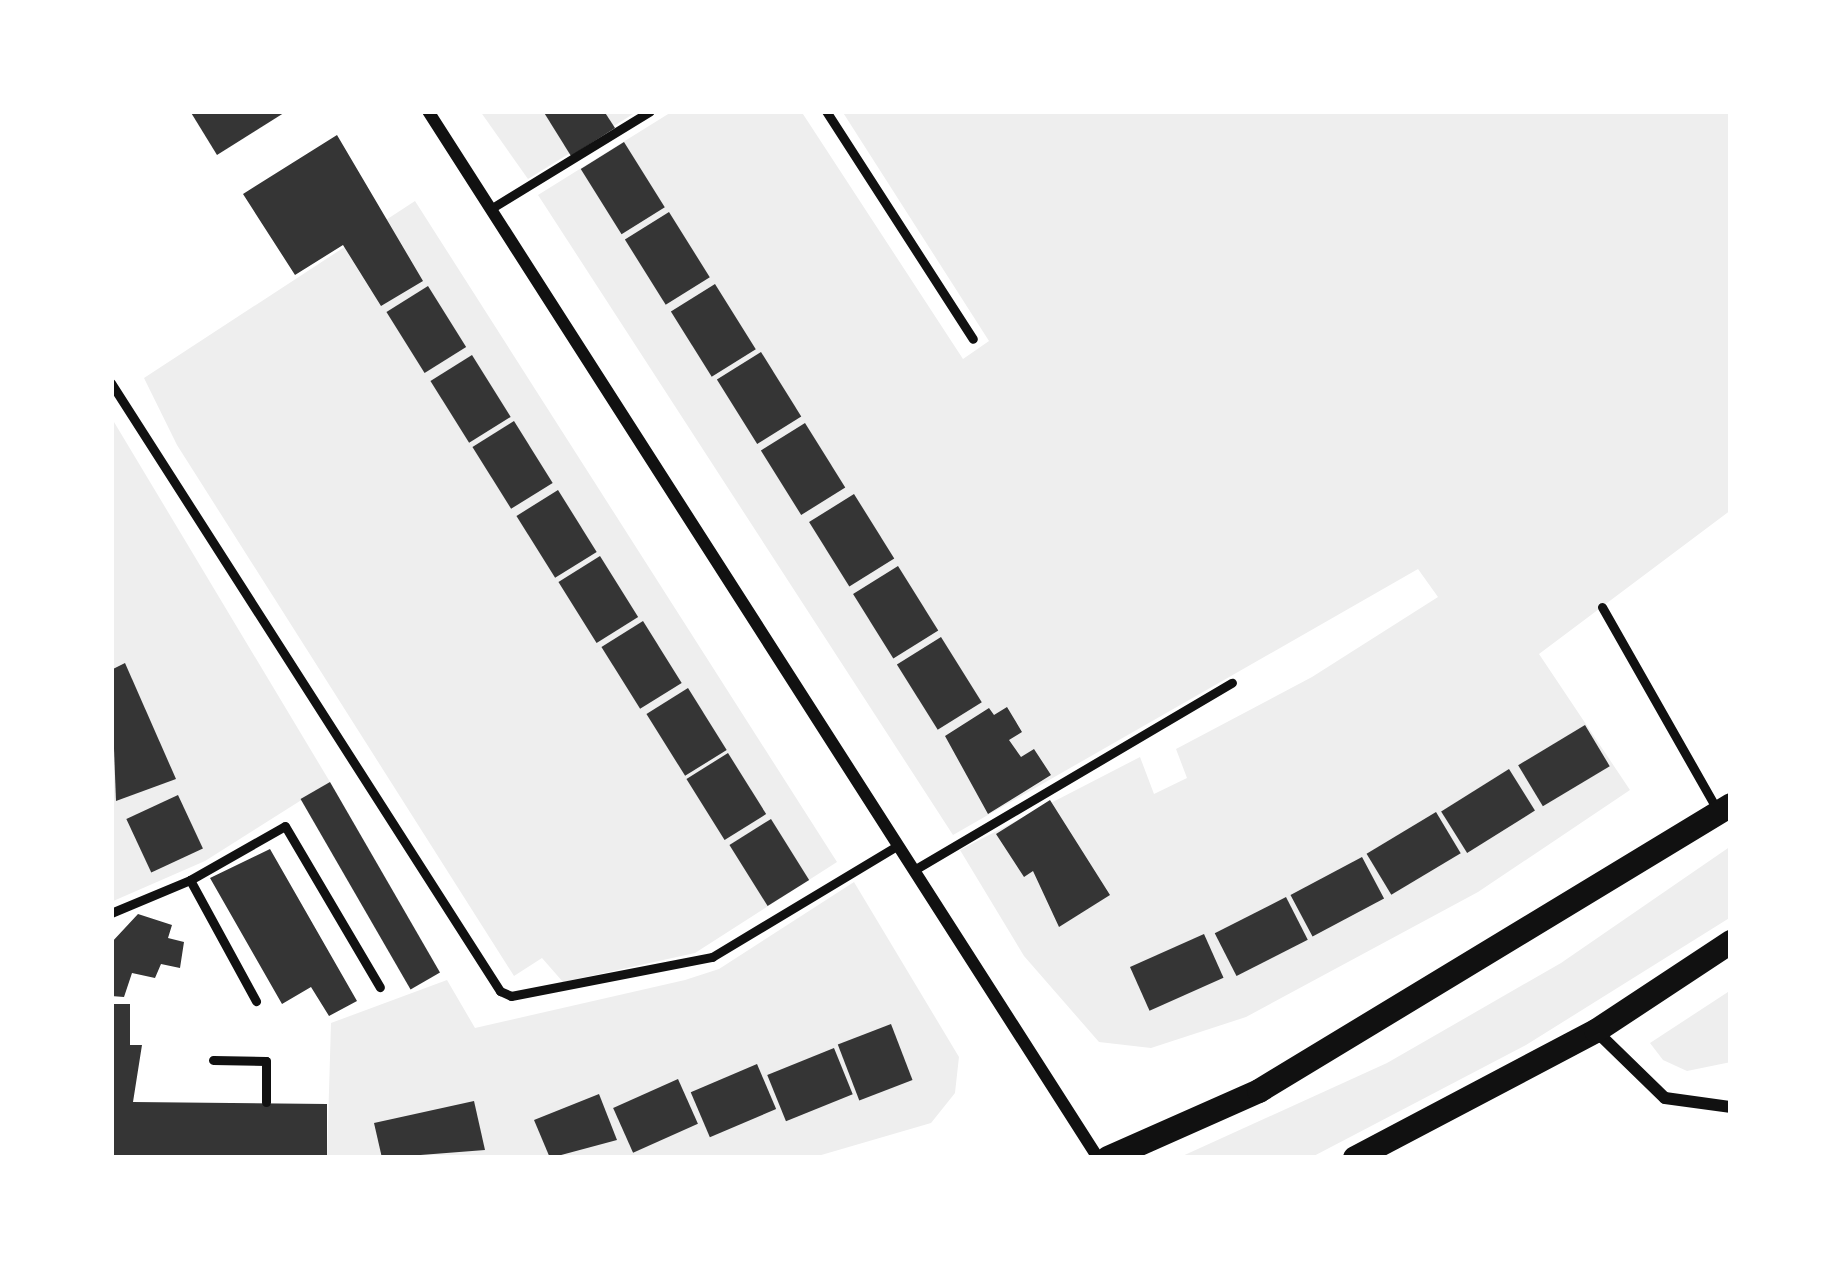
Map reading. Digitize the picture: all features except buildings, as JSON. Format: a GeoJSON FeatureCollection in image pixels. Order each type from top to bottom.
{"type":"FeatureCollection","features":[{"type":"Feature","properties":{"kind":"main road"},"geometry":{"type":"LineString","coordinates":[[1108,1158],[1259,1091],[1725,809]]}},
{"type":"Feature","properties":{"kind":"main road"},"geometry":{"type":"LineString","coordinates":[[1354,1158],[1596,1031],[1731,942]]}},
{"type":"Feature","properties":{"kind":"street"},"geometry":{"type":"LineString","coordinates":[[428,111],[1098,1158]]}},
{"type":"Feature","properties":{"kind":"street"},"geometry":{"type":"LineString","coordinates":[[1596,1031],[1665,1098],[1731,1107]]}},
{"type":"Feature","properties":{"kind":"lane"},"geometry":{"type":"LineString","coordinates":[[491,208],[650,111]]}},
{"type":"Feature","properties":{"kind":"lane"},"geometry":{"type":"LineString","coordinates":[[826,111],[973,339]]}},
{"type":"Feature","properties":{"kind":"lane"},"geometry":{"type":"LineString","coordinates":[[111,383],[500,992],[511,997],[712,957],[897,846]]}},
{"type":"Feature","properties":{"kind":"lane"},"geometry":{"type":"LineString","coordinates":[[1602,607],[1725,809]]}},
{"type":"Feature","properties":{"kind":"lane"},"geometry":{"type":"LineString","coordinates":[[914,870],[1232,682]]}},
{"type":"Feature","properties":{"kind":"lane"},"geometry":{"type":"LineString","coordinates":[[111,914],[190,880],[285,826],[380,987]]}},
{"type":"Feature","properties":{"kind":"lane"},"geometry":{"type":"LineString","coordinates":[[190,880],[256,1001]]}},
{"type":"Feature","properties":{"kind":"lane"},"geometry":{"type":"LineString","coordinates":[[214,1060],[266,1061],[266,1102]]}},
{"type":"Feature","properties":{"kind":"shaded area"},"geometry":{"type":"Polygon","coordinates":[[[480,111],[638,111],[528,179],[480,111]]]}},
{"type":"Feature","properties":{"kind":"shaded area"},"geometry":{"type":"Polygon","coordinates":[[[673,111],[801,111],[963,359],[989,341],[842,111],[1731,111],[1731,510],[1539,654],[1630,790],[1478,892],[1246,1017],[1151,1048],[1099,1042],[1024,956],[960,850],[1140,757],[1154,794],[1187,778],[1176,749],[1312,677],[1438,597],[1418,569],[953,835],[538,195],[673,111]]]}},
{"type":"Feature","properties":{"kind":"shaded area"},"geometry":{"type":"Polygon","coordinates":[[[415,201],[837,862],[695,953],[563,982],[542,958],[514,976],[177,445],[144,378],[415,201]]]}},
{"type":"Feature","properties":{"kind":"shaded area"},"geometry":{"type":"Polygon","coordinates":[[[111,417],[330,782],[205,861],[111,902],[111,417]]]}},
{"type":"Feature","properties":{"kind":"shaded area"},"geometry":{"type":"Polygon","coordinates":[[[1731,846],[1731,917],[1526,1045],[1310,1158],[1178,1158],[1387,1063],[1561,963],[1731,846]]]}},
{"type":"Feature","properties":{"kind":"shaded area"},"geometry":{"type":"Polygon","coordinates":[[[854,882],[959,1057],[955,1093],[931,1123],[811,1158],[327,1158],[331,1023],[447,980],[475,1028],[685,980],[719,969],[854,882]]]}},
{"type":"Feature","properties":{"kind":"shaded area"},"geometry":{"type":"Polygon","coordinates":[[[1731,990],[1731,1062],[1687,1071],[1663,1060],[1650,1043],[1731,990]]]}}]}
